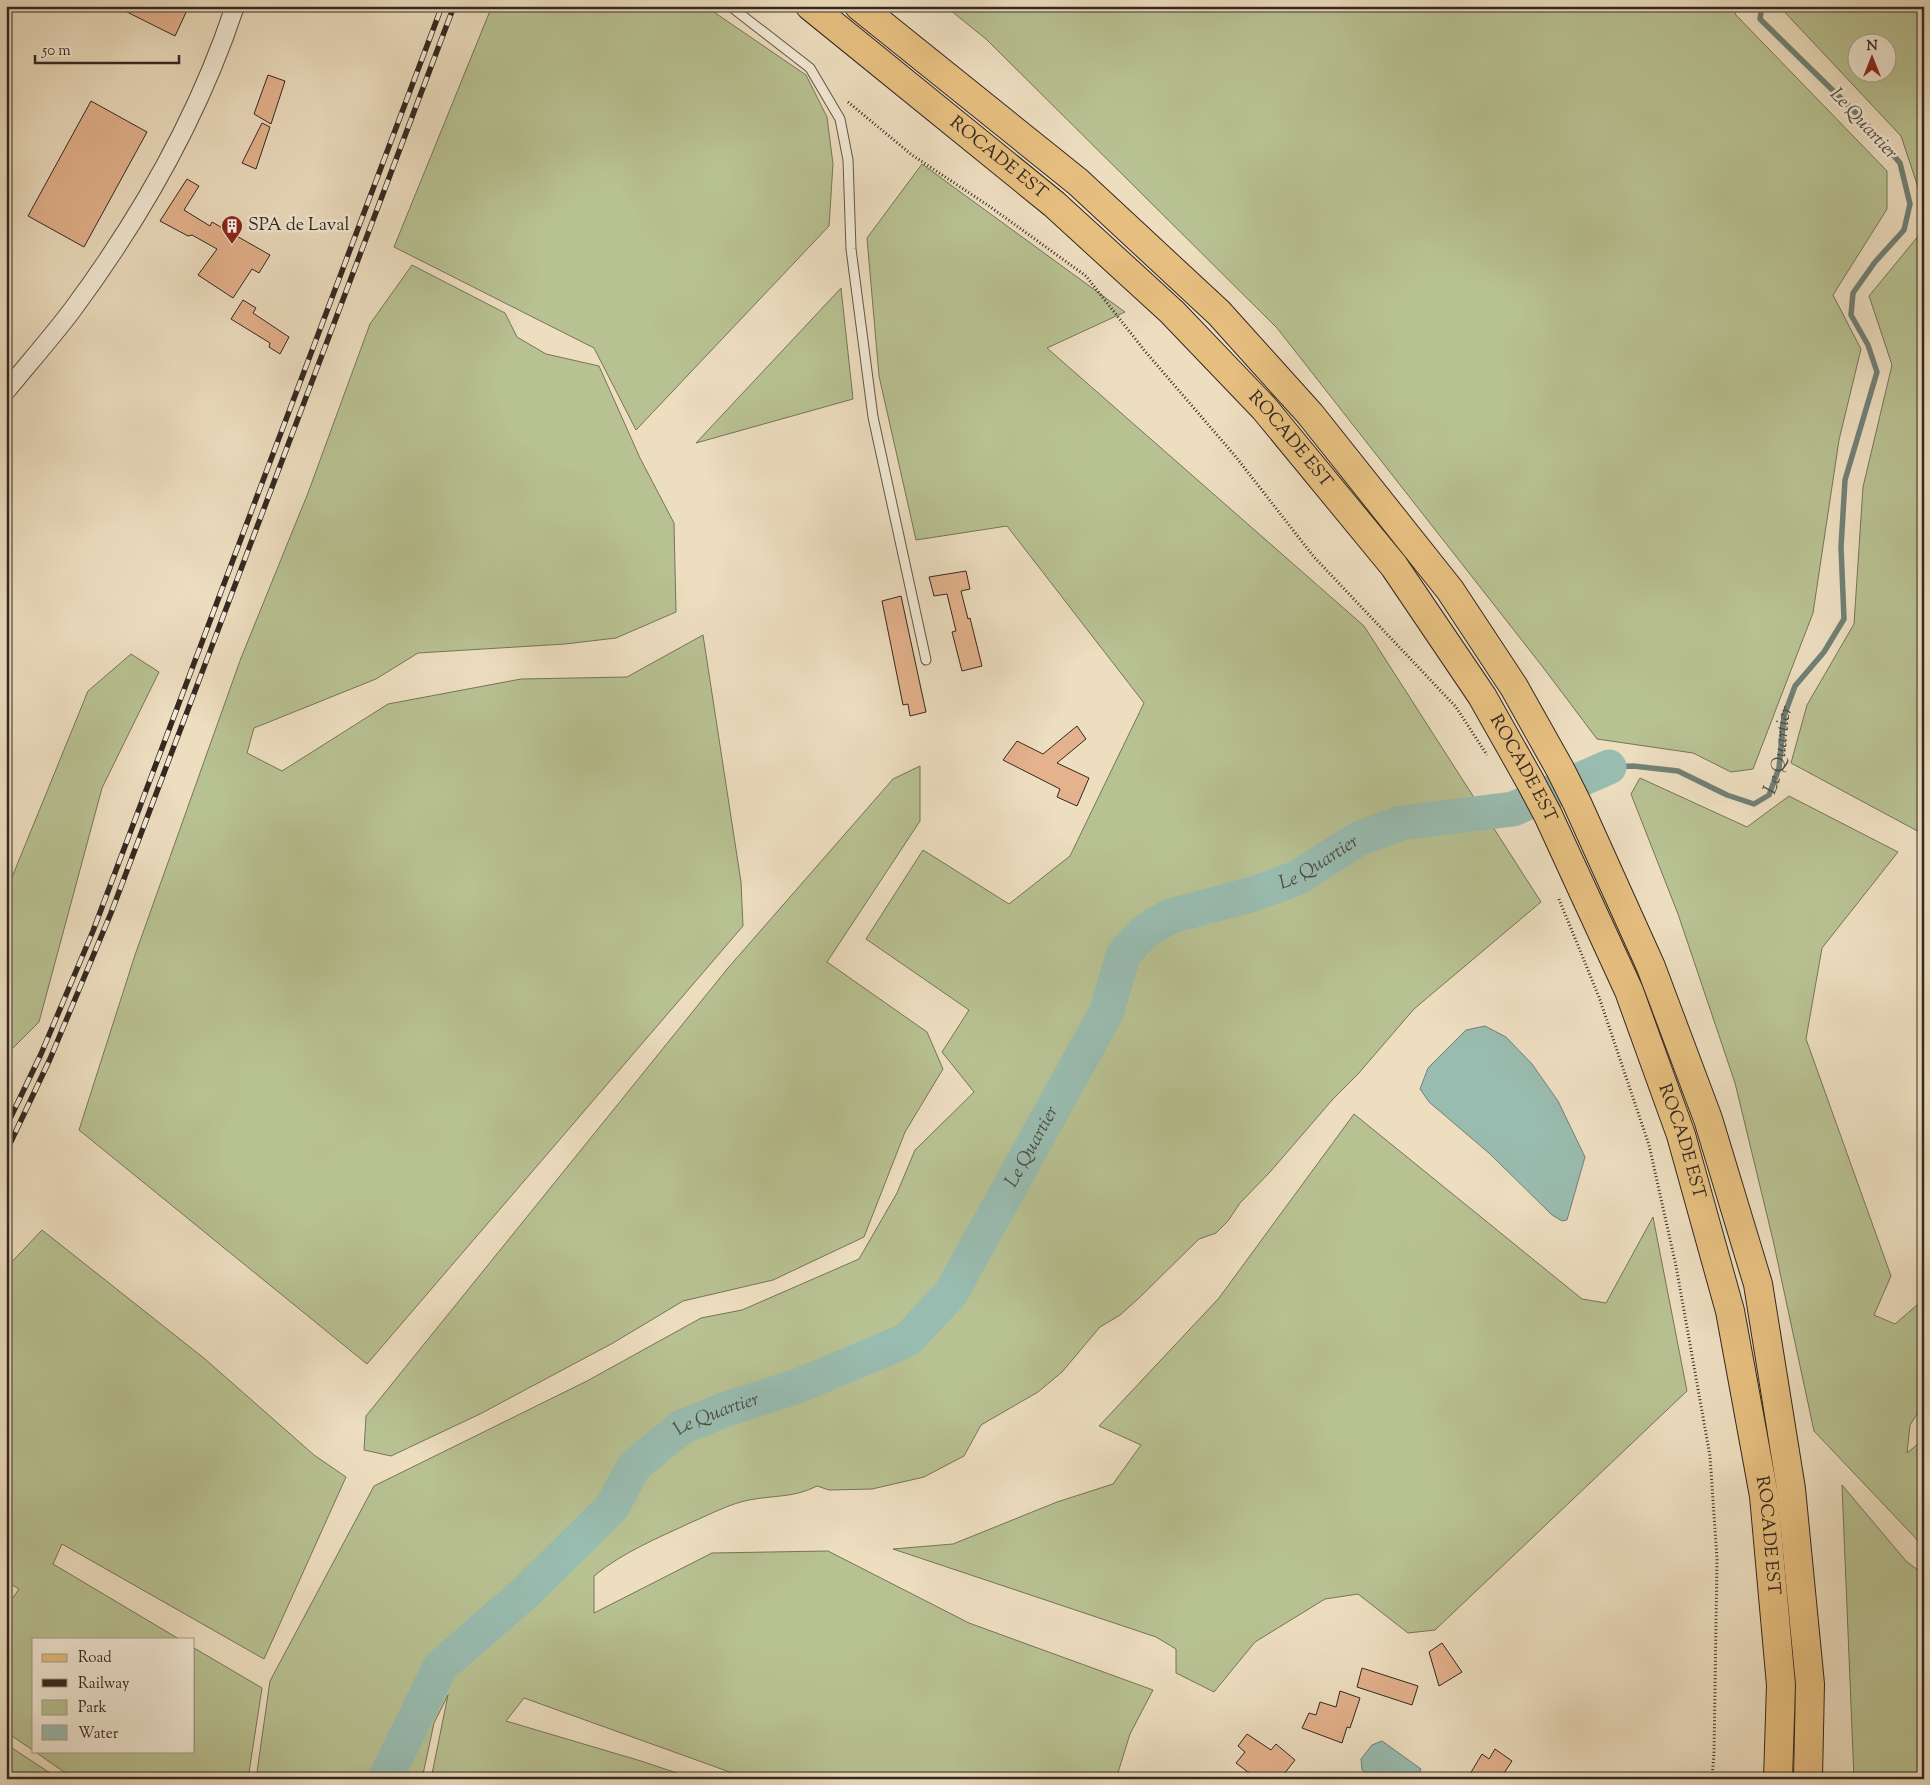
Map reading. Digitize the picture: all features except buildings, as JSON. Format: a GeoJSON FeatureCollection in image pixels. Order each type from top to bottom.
{"type":"FeatureCollection","features":[{"type":"Feature","properties":{"kind":"main road","name":"ROCADE EST"},"geometry":{"type":"LineString","coordinates":[[810,6],[1054,204],[1172,312],[1264,408],[1394,566],[1482,696],[1530,781],[1548,815],[1635,1009],[1681,1135],[1730,1311],[1764,1496],[1781,1685],[1778,1779]]}},
{"type":"Feature","properties":{"kind":"main road","name":"ROCADE EST"},"geometry":{"type":"LineString","coordinates":[[859,6],[1078,182],[1220,314],[1310,414],[1450,590],[1514,687],[1560,769],[1651,967],[1708,1119],[1758,1284],[1793,1509],[1810,1684],[1808,1779]]}},
{"type":"Feature","properties":{"kind":"street"},"geometry":{"type":"LineString","coordinates":[[6,391],[73,309],[136,216],[183,133],[227,31],[235,6]]}},
{"type":"Feature","properties":{"kind":"lane"},"geometry":{"type":"LineString","coordinates":[[730,6],[810,68],[840,119],[848,160],[851,249],[873,417],[926,660]]}},
{"type":"Feature","properties":{"kind":"path"},"geometry":{"type":"LineString","coordinates":[[846,100],[912,155],[989,206],[1086,276],[1144,350],[1236,457],[1314,557],[1456,707],[1491,762]]}},
{"type":"Feature","properties":{"kind":"path"},"geometry":{"type":"LineString","coordinates":[[1556,892],[1599,997],[1649,1145],[1676,1266],[1710,1456],[1716,1559],[1714,1753],[1712,1779]]}},
{"type":"Feature","properties":{"kind":"green space"},"geometry":{"type":"Polygon","coordinates":[[[492,6],[705,6],[806,75],[827,117],[833,164],[829,226],[636,430],[594,348],[394,247],[492,6]]]}},
{"type":"Feature","properties":{"kind":"green space"},"geometry":{"type":"Polygon","coordinates":[[[945,6],[1738,6],[1735,14],[1887,171],[1887,209],[1833,295],[1861,349],[1839,440],[1813,613],[1753,769],[1731,772],[1693,753],[1597,739],[1277,328],[986,39],[945,6]]]}},
{"type":"Feature","properties":{"kind":"green space"},"geometry":{"type":"Polygon","coordinates":[[[1779,6],[1924,6],[1924,205],[1901,136],[1850,82],[1898,82],[1898,32],[1848,32],[1848,80],[1779,6]]]}},
{"type":"Feature","properties":{"kind":"green space"},"geometry":{"type":"Polygon","coordinates":[[[922,164],[1125,312],[1047,348],[1364,626],[1541,902],[1414,1009],[1358,1074],[1333,1099],[1270,1172],[1240,1203],[1228,1221],[1216,1233],[1199,1239],[1120,1315],[1100,1327],[1062,1372],[1038,1392],[981,1425],[964,1456],[924,1477],[872,1489],[829,1490],[817,1486],[800,1493],[758,1498],[734,1504],[641,1546],[605,1567],[594,1576],[594,1613],[712,1553],[828,1551],[969,1623],[1153,1690],[1130,1734],[1116,1779],[749,1779],[524,1698],[506,1721],[695,1779],[431,1779],[448,1695],[434,1723],[422,1779],[256,1779],[270,1681],[374,1486],[587,1381],[701,1318],[742,1310],[859,1259],[897,1193],[915,1150],[974,1092],[942,1052],[969,1010],[866,939],[923,850],[1009,904],[1070,856],[1144,703],[1007,526],[916,540],[879,376],[867,238],[922,164]]]}},
{"type":"Feature","properties":{"kind":"green space"},"geometry":{"type":"Polygon","coordinates":[[[1924,229],[1923,834],[1791,763],[1807,705],[1854,624],[1863,487],[1892,365],[1869,296],[1924,229]]]}},
{"type":"Feature","properties":{"kind":"green space"},"geometry":{"type":"Polygon","coordinates":[[[412,265],[505,313],[517,337],[546,354],[599,366],[640,458],[674,523],[676,612],[616,638],[565,644],[418,653],[376,679],[254,728],[247,753],[282,771],[388,704],[521,679],[627,677],[703,635],[741,882],[743,926],[367,1364],[79,1130],[135,955],[241,658],[308,493],[370,324],[412,265]]]}},
{"type":"Feature","properties":{"kind":"green space"},"geometry":{"type":"Polygon","coordinates":[[[841,288],[853,399],[696,443],[841,288]]]}},
{"type":"Feature","properties":{"kind":"green space"},"geometry":{"type":"Polygon","coordinates":[[[131,654],[159,672],[102,788],[39,1022],[6,1055],[6,892],[88,691],[131,654]]]}},
{"type":"Feature","properties":{"kind":"green space"},"geometry":{"type":"Polygon","coordinates":[[[920,766],[920,821],[827,962],[927,1032],[943,1069],[905,1132],[864,1237],[773,1280],[683,1301],[613,1343],[480,1414],[391,1456],[364,1450],[366,1416],[728,968],[893,779],[920,766]]]}},
{"type":"Feature","properties":{"kind":"green space"},"geometry":{"type":"Polygon","coordinates":[[[1640,778],[1747,827],[1789,796],[1898,852],[1822,948],[1806,1039],[1891,1276],[1874,1315],[1895,1324],[1924,1299],[1924,1403],[1910,1425],[1907,1453],[1924,1439],[1924,1547],[1814,1431],[1773,1240],[1735,1083],[1678,914],[1631,794],[1640,778]]]}},
{"type":"Feature","properties":{"kind":"green space"},"geometry":{"type":"Polygon","coordinates":[[[1354,1114],[1582,1299],[1606,1303],[1653,1217],[1687,1391],[1435,1630],[1408,1633],[1358,1594],[1325,1599],[1255,1642],[1214,1692],[1176,1673],[1176,1649],[1156,1637],[893,1549],[953,1544],[1057,1502],[1113,1484],[1141,1445],[1099,1426],[1219,1298],[1354,1114]]]}},
{"type":"Feature","properties":{"kind":"green space"},"geometry":{"type":"Polygon","coordinates":[[[42,1230],[205,1359],[314,1455],[346,1477],[264,1659],[62,1544],[53,1564],[177,1638],[32,1638],[32,1750],[6,1732],[6,1608],[19,1589],[6,1581],[6,1268],[42,1230]]]}},
{"type":"Feature","properties":{"kind":"green space"},"geometry":{"type":"Polygon","coordinates":[[[1842,1485],[1906,1561],[1924,1575],[1924,1779],[1854,1779],[1842,1485]]]}},
{"type":"Feature","properties":{"kind":"green space"},"geometry":{"type":"Polygon","coordinates":[[[195,1649],[262,1688],[248,1779],[74,1779],[35,1752],[195,1752],[195,1649]]]}},
{"type":"Feature","properties":{"kind":"green space"},"geometry":{"type":"Polygon","coordinates":[[[6,1744],[59,1779],[6,1779],[6,1744]]]}},
{"type":"Feature","properties":{"kind":"water"},"geometry":{"type":"Polygon","coordinates":[[[1485,1026],[1506,1037],[1532,1064],[1558,1101],[1585,1157],[1567,1220],[1562,1221],[1552,1215],[1490,1154],[1429,1102],[1420,1089],[1428,1068],[1466,1030],[1485,1026]]]}},
{"type":"Feature","properties":{"kind":"water"},"geometry":{"type":"Polygon","coordinates":[[[1382,1741],[1421,1769],[1417,1779],[1371,1775],[1362,1770],[1361,1759],[1372,1745],[1382,1741]]]}},
{"type":"Feature","properties":{"kind":"waterway","name":"Le Quartier"},"geometry":{"type":"LineString","coordinates":[[1609,767],[1633,766],[1678,771],[1727,795],[1754,804],[1769,795],[1779,768],[1784,716],[1795,686],[1824,652],[1844,619],[1841,547],[1845,480],[1877,372],[1868,345],[1851,315],[1853,293],[1875,262],[1904,230],[1910,204],[1900,163],[1861,118],[1760,19],[1762,6]]}},
{"type":"Feature","properties":{"kind":"waterway","name":"Le Quartier"},"geometry":{"type":"LineString","coordinates":[[385,1779],[440,1667],[525,1593],[612,1507],[634,1466],[682,1427],[724,1410],[798,1386],[907,1340],[951,1293],[1107,1011],[1123,955],[1145,931],[1171,916],[1250,895],[1297,878],[1358,839],[1401,823],[1513,809],[1609,767]]}},
{"type":"Feature","properties":{"kind":"railway"},"geometry":{"type":"LineString","coordinates":[[6,1127],[41,1054],[93,931],[442,6]]}},
{"type":"Feature","properties":{"kind":"railway"},"geometry":{"type":"LineString","coordinates":[[6,1152],[50,1059],[111,913],[454,6]]}},
{"type":"Feature","properties":{"kind":"place","name":"SPA de Laval"},"geometry":{"type":"Point","coordinates":[232,245]}}]}
